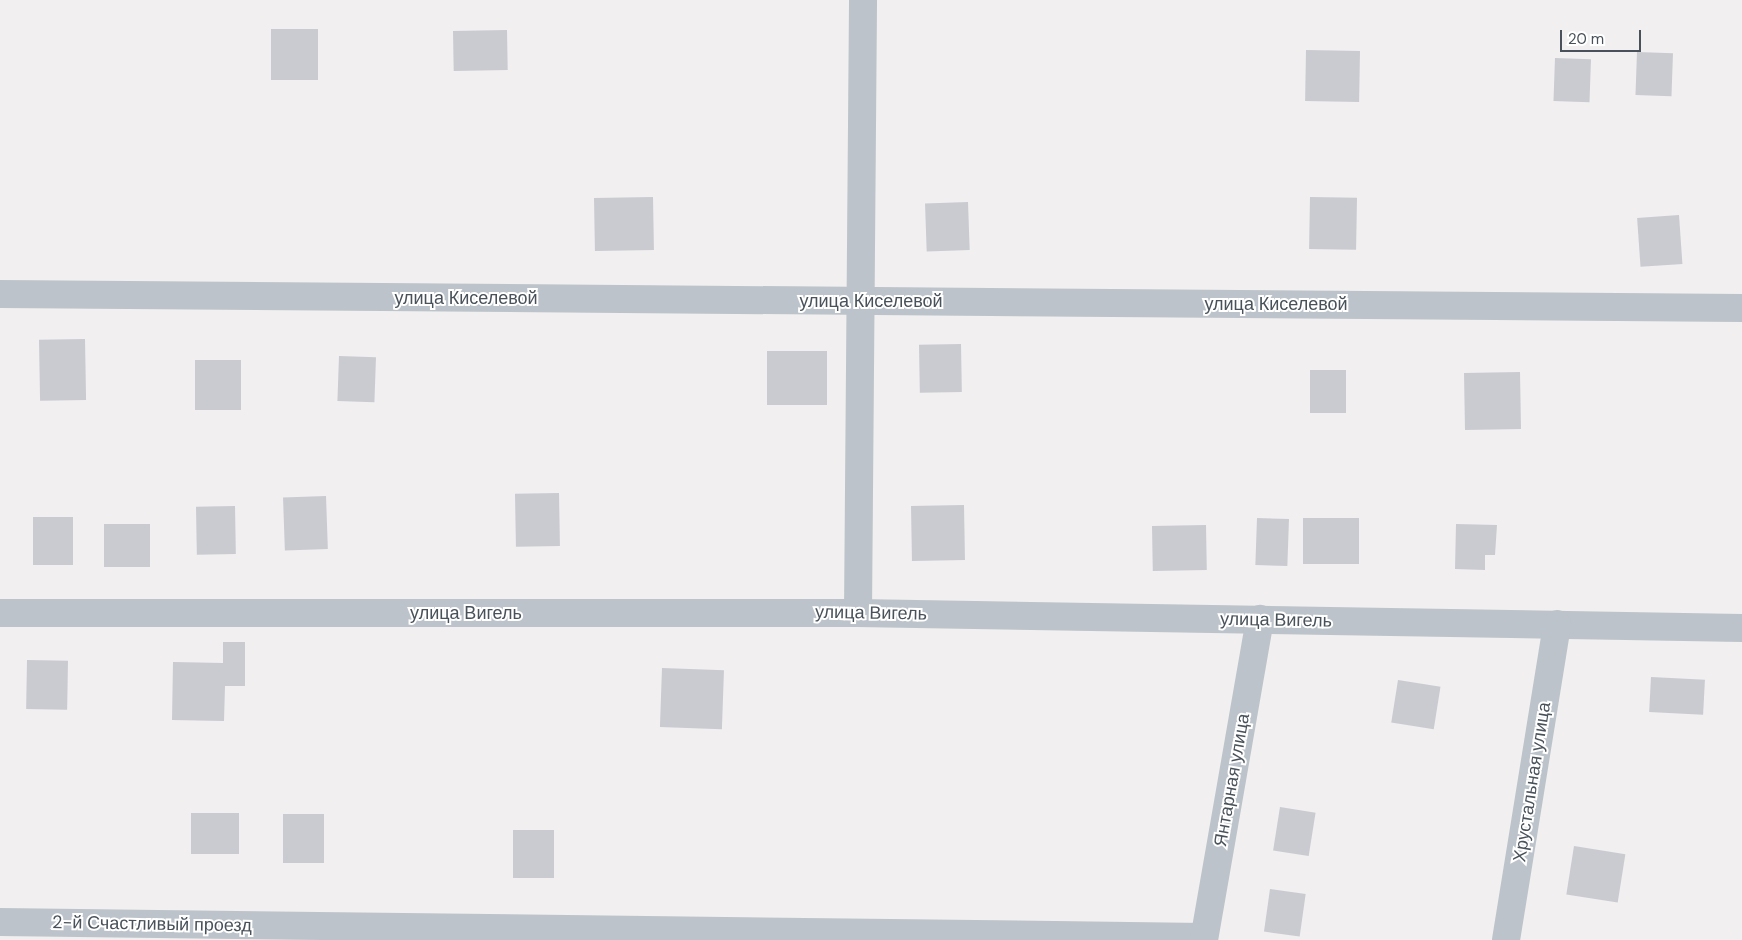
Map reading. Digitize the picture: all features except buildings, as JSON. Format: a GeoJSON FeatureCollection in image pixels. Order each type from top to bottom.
{"type":"FeatureCollection","features":[{"type":"Feature","properties":{"kind":"street"},"geometry":{"type":"LineString","coordinates":[[858,613],[863,0]]}},
{"type":"Feature","properties":{"kind":"street","name":"улица Киселевой"},"geometry":{"type":"LineString","coordinates":[[0,294],[1742,308]]}},
{"type":"Feature","properties":{"kind":"street","name":"улица Вигель"},"geometry":{"type":"LineString","coordinates":[[0,614],[858,613],[1742,628]]}},
{"type":"Feature","properties":{"kind":"street","name":"Янтарная улица"},"geometry":{"type":"LineString","coordinates":[[1204,939],[1260,620]]}},
{"type":"Feature","properties":{"kind":"street","name":"Хрустальная улица"},"geometry":{"type":"LineString","coordinates":[[1506,940],[1557,624]]}},
{"type":"Feature","properties":{"kind":"street","name":"2-й Счастливый проезд"},"geometry":{"type":"LineString","coordinates":[[0,922],[1204,939]]}}]}
